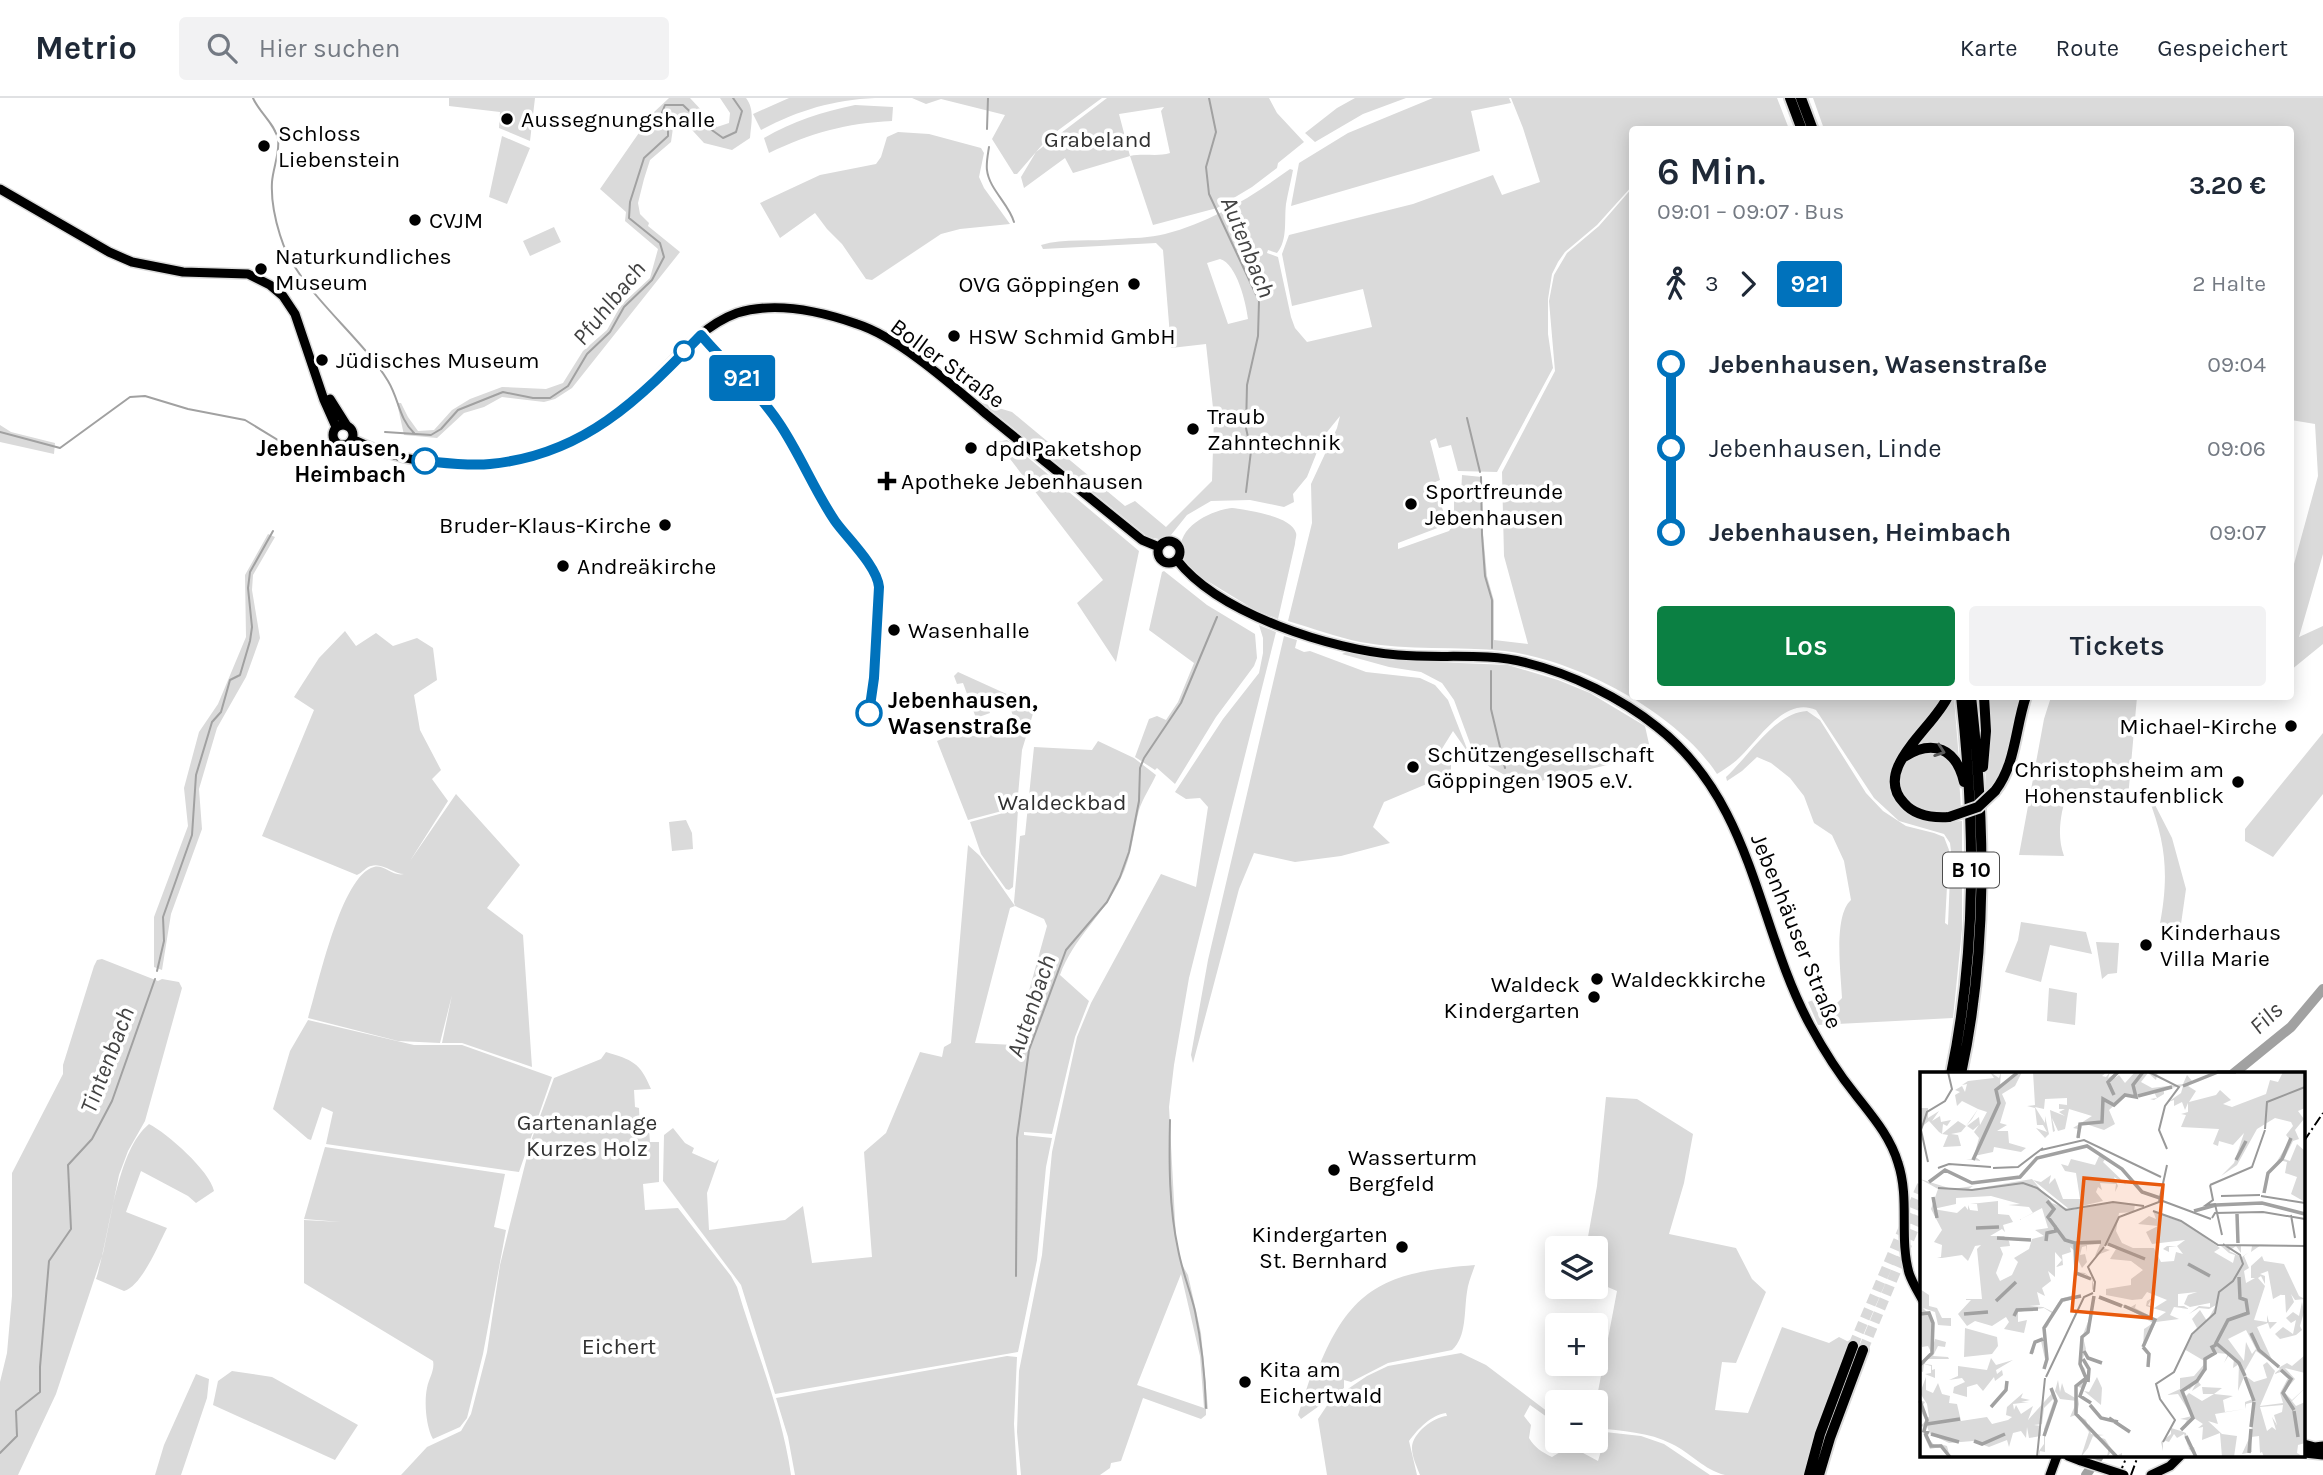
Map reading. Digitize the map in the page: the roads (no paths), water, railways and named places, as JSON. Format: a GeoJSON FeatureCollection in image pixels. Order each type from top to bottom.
{"type":"FeatureCollection","features":[{"type":"Feature","properties":{"kind":"highway"},"geometry":{"type":"LineString","coordinates":[[1790,98],[1800,126]]}},
{"type":"Feature","properties":{"kind":"highway"},"geometry":{"type":"LineString","coordinates":[[1801,98],[1812,126]]}},
{"type":"Feature","properties":{"kind":"highway"},"geometry":{"type":"LineString","coordinates":[[1946,700],[1935,718],[1901,759],[1895,782],[1901,800],[1909,808],[1923,815],[1949,817],[1978,807],[1995,791],[2011,760],[2024,700]]}},
{"type":"Feature","properties":{"kind":"highway","name":"B 10"},"geometry":{"type":"LineString","coordinates":[[1961,1072],[1971,1020],[1978,953],[1982,852],[1962,700]]}},
{"type":"Feature","properties":{"kind":"highway","name":"B 10"},"geometry":{"type":"LineString","coordinates":[[1951,1072],[1969,948],[1974,788],[1972,700]]}},
{"type":"Feature","properties":{"kind":"highway"},"geometry":{"type":"LineString","coordinates":[[1974,788],[1983,772],[1986,731],[1984,700]]}},
{"type":"Feature","properties":{"kind":"highway","name":"B 10"},"geometry":{"type":"LineString","coordinates":[[1901,759],[1922,748],[1943,750],[1958,762],[1974,788]]}},
{"type":"Feature","properties":{"kind":"highway"},"geometry":{"type":"LineString","coordinates":[[1809,1475],[1820,1433],[1858,1348],[1819,1475]]}},
{"type":"Feature","properties":{"kind":"main road"},"geometry":{"type":"LineString","coordinates":[[0,188],[132,262],[183,272],[248,274],[260,278],[278,291],[295,314],[323,397],[337,428]]}},
{"type":"Feature","properties":{"kind":"main road","name":"Boller Straße"},"geometry":{"type":"LineString","coordinates":[[352,439],[418,461],[457,464],[487,464],[542,453],[573,442],[611,418],[633,401],[710,327],[735,314],[752,309],[788,308],[870,329],[954,386],[1142,540],[1159,547]]}},
{"type":"Feature","properties":{"kind":"main road"},"geometry":{"type":"LineString","coordinates":[[319,379],[352,430],[352,439],[345,444],[338,443],[333,436],[337,428],[347,426]]}},
{"type":"Feature","properties":{"kind":"main road"},"geometry":{"type":"LineString","coordinates":[[1167,541],[1176,544],[1180,550],[1177,560],[1172,563],[1162,562],[1158,557],[1159,547],[1167,541]]}},
{"type":"Feature","properties":{"kind":"main road","name":"Jebenhäuser Straße"},"geometry":{"type":"LineString","coordinates":[[1177,560],[1201,585],[1240,608],[1296,632],[1375,653],[1424,657],[1479,657],[1524,662],[1599,691],[1639,714],[1671,739],[1696,764],[1727,810],[1747,856],[1791,981],[1810,1024],[1841,1074],[1892,1146],[1904,1189],[1908,1270],[1920,1295]]}},
{"type":"Feature","properties":{"kind":"main road"},"geometry":{"type":"LineString","coordinates":[[2050,1475],[2056,1458]]}},
{"type":"Feature","properties":{"kind":"main road"},"geometry":{"type":"LineString","coordinates":[[2073,1458],[2124,1475]]}},
{"type":"Feature","properties":{"kind":"main road"},"geometry":{"type":"LineString","coordinates":[[2151,1475],[2170,1466],[2178,1458]]}},
{"type":"Feature","properties":{"kind":"waterway"},"geometry":{"type":"LineString","coordinates":[[253,98],[274,128],[278,139],[272,195],[278,229],[288,255],[313,292],[376,363],[388,381],[405,421],[414,433]]}},
{"type":"Feature","properties":{"kind":"waterway","name":"Pfuhlbach"},"geometry":{"type":"LineString","coordinates":[[385,432],[431,435],[441,429],[458,410],[503,392],[533,398],[550,398],[568,386],[587,354],[610,332],[624,307],[652,280],[664,257],[660,243],[629,218],[630,202],[644,158],[668,136],[661,115],[665,105],[683,105],[723,138],[736,132],[742,111],[733,98]]}},
{"type":"Feature","properties":{"kind":"waterway"},"geometry":{"type":"LineString","coordinates":[[987,129],[988,98]]}},
{"type":"Feature","properties":{"kind":"waterway","name":"Autenbach"},"geometry":{"type":"LineString","coordinates":[[1209,98],[1216,132],[1206,167],[1209,194],[1259,301],[1258,336],[1247,385],[1246,428],[1251,451],[1246,492]]}},
{"type":"Feature","properties":{"kind":"waterway"},"geometry":{"type":"LineString","coordinates":[[989,147],[989,177],[1014,222]]}},
{"type":"Feature","properties":{"kind":"waterway","name":"Pfuhlbach"},"geometry":{"type":"LineString","coordinates":[[0,432],[60,448],[130,397],[145,396],[188,409],[245,420],[309,459]]}},
{"type":"Feature","properties":{"kind":"waterway"},"geometry":{"type":"LineString","coordinates":[[1467,418],[1480,472]]}},
{"type":"Feature","properties":{"kind":"waterway"},"geometry":{"type":"LineString","coordinates":[[1481,477],[1485,576],[1492,600],[1492,648]]}},
{"type":"Feature","properties":{"kind":"waterway","name":"Tintenbach"},"geometry":{"type":"LineString","coordinates":[[157,971],[164,941],[163,917],[192,835],[196,775],[212,722],[221,712],[230,680],[240,675],[252,627],[248,588],[250,572],[273,531]]}},
{"type":"Feature","properties":{"kind":"waterway","name":"Autenbach"},"geometry":{"type":"LineString","coordinates":[[1016,1276],[1017,1138],[1029,1050],[1066,950],[1107,902],[1120,877],[1129,852],[1139,801],[1140,768],[1181,703],[1217,617]]}},
{"type":"Feature","properties":{"kind":"waterway"},"geometry":{"type":"LineString","coordinates":[[1491,671],[1491,709],[1505,768]]}},
{"type":"Feature","properties":{"kind":"waterway","name":"Tintenbach"},"geometry":{"type":"LineString","coordinates":[[0,1453],[17,1436],[16,1411],[40,1392],[49,1261],[71,1229],[68,1165],[92,1139],[112,1101],[155,979]]}},
{"type":"Feature","properties":{"kind":"waterway","name":"Fils"},"geometry":{"type":"LineString","coordinates":[[2235,1072],[2291,1027],[2323,989]]}},
{"type":"Feature","properties":{"kind":"waterway"},"geometry":{"type":"LineString","coordinates":[[1170,1120],[1171,1201],[1180,1257],[1197,1323],[1203,1359],[1206,1408]]}},
{"type":"Feature","properties":{"kind":"waterway","name":"Fils"},"geometry":{"type":"LineString","coordinates":[[2086,1475],[2098,1458]]}},
{"type":"Feature","properties":{"kind":"tunnel"},"geometry":{"type":"LineString","coordinates":[[1853,1346],[1920,1190]]}},
{"type":"Feature","properties":{"kind":"tunnel"},"geometry":{"type":"LineString","coordinates":[[1863,1350],[1920,1214]]}},
{"type":"Feature","properties":{"kind":"railway"},"geometry":{"type":"LineString","coordinates":[[2306,1138],[2323,1113]]}},
{"type":"Feature","properties":{"kind":"railway"},"geometry":{"type":"LineString","coordinates":[[2119,1475],[2126,1458]]}},
{"type":"Feature","properties":{"kind":"railway"},"geometry":{"type":"LineString","coordinates":[[2131,1475],[2137,1458]]}},
{"type":"Feature","properties":{"kind":"place","name":"Aussegnungshalle"},"geometry":{"type":"Point","coordinates":[507,119]}},
{"type":"Feature","properties":{"kind":"place","name":"Schloss Liebenstein"},"geometry":{"type":"Point","coordinates":[264,146]}},
{"type":"Feature","properties":{"kind":"place","name":"CVJM"},"geometry":{"type":"Point","coordinates":[415,220]}},
{"type":"Feature","properties":{"kind":"place","name":"Naturkundliches Museum"},"geometry":{"type":"Point","coordinates":[261,269]}},
{"type":"Feature","properties":{"kind":"place","name":"OVG Göppingen"},"geometry":{"type":"Point","coordinates":[1134,284]}},
{"type":"Feature","properties":{"kind":"place","name":"HSW Schmid GmbH"},"geometry":{"type":"Point","coordinates":[954,336]}},
{"type":"Feature","properties":{"kind":"place","name":"Jüdisches Museum"},"geometry":{"type":"Point","coordinates":[322,360]}},
{"type":"Feature","properties":{"kind":"place","name":"Traub Zahntechnik"},"geometry":{"type":"Point","coordinates":[1193,429]}},
{"type":"Feature","properties":{"kind":"place","name":"dpd Paketshop"},"geometry":{"type":"Point","coordinates":[971,448]}},
{"type":"Feature","properties":{"kind":"place","name":"Jebenhausen, Heimbach"},"geometry":{"type":"Point","coordinates":[425,461]}},
{"type":"Feature","properties":{"kind":"place","name":"Apotheke Jebenhausen"},"geometry":{"type":"Point","coordinates":[887,481]}},
{"type":"Feature","properties":{"kind":"place","name":"Sportfreunde Jebenhausen"},"geometry":{"type":"Point","coordinates":[1411,504]}},
{"type":"Feature","properties":{"kind":"place","name":"Bruder-Klaus-Kirche"},"geometry":{"type":"Point","coordinates":[665,525]}},
{"type":"Feature","properties":{"kind":"place","name":"Andreäkirche"},"geometry":{"type":"Point","coordinates":[563,566]}},
{"type":"Feature","properties":{"kind":"place","name":"Wasenhalle"},"geometry":{"type":"Point","coordinates":[894,630]}},
{"type":"Feature","properties":{"kind":"place","name":"Jebenhausen, Wasenstraße"},"geometry":{"type":"Point","coordinates":[869,713]}},
{"type":"Feature","properties":{"kind":"place","name":"Michael-Kirche"},"geometry":{"type":"Point","coordinates":[2291,726]}},
{"type":"Feature","properties":{"kind":"place","name":"Schützengesellschaft Göppingen 1905 e.V."},"geometry":{"type":"Point","coordinates":[1413,767]}},
{"type":"Feature","properties":{"kind":"place","name":"Christophsheim am Hohenstaufenblick"},"geometry":{"type":"Point","coordinates":[2238,782]}},
{"type":"Feature","properties":{"kind":"place","name":"Kinderhaus Villa Marie"},"geometry":{"type":"Point","coordinates":[2146,945]}},
{"type":"Feature","properties":{"kind":"place","name":"Waldeckkirche"},"geometry":{"type":"Point","coordinates":[1597,979]}},
{"type":"Feature","properties":{"kind":"place","name":"Waldeck Kindergarten"},"geometry":{"type":"Point","coordinates":[1594,997]}},
{"type":"Feature","properties":{"kind":"place","name":"Wasserturm Bergfeld"},"geometry":{"type":"Point","coordinates":[1334,1170]}},
{"type":"Feature","properties":{"kind":"place","name":"Kindergarten St. Bernhard"},"geometry":{"type":"Point","coordinates":[1402,1247]}},
{"type":"Feature","properties":{"kind":"place","name":"Kita am Eichertwald"},"geometry":{"type":"Point","coordinates":[1245,1382]}},
{"type":"Feature","properties":{"kind":"park label","name":"Grabeland"},"geometry":{"type":"Point","coordinates":[1098,139]}},
{"type":"Feature","properties":{"kind":"park label","name":"Waldeckbad"},"geometry":{"type":"Point","coordinates":[1062,802]}},
{"type":"Feature","properties":{"kind":"park label","name":"Gartenanlage Kurzes Holz"},"geometry":{"type":"Point","coordinates":[587,1135]}},
{"type":"Feature","properties":{"kind":"park label","name":"Eichert"},"geometry":{"type":"Point","coordinates":[619,1346]}}]}
